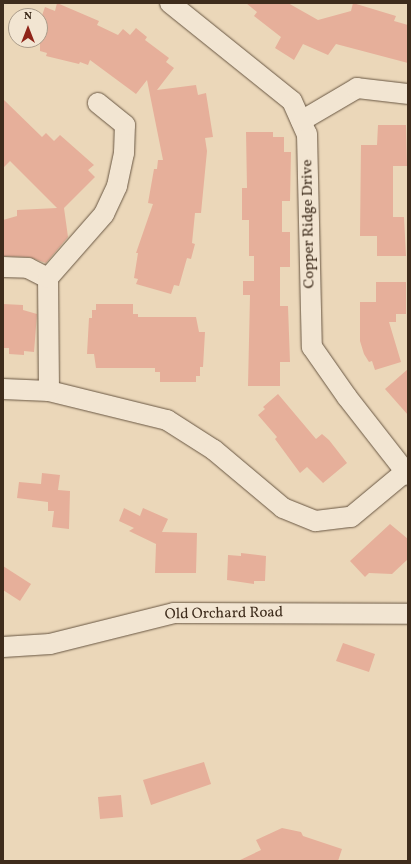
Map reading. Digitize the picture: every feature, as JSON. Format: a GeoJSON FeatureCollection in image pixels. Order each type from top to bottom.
{"type":"FeatureCollection","features":[{"type":"Feature","properties":{"kind":"street","name":"Copper Ridge Drive"},"geometry":{"type":"LineString","coordinates":[[170,3],[292,100],[307,134],[312,347],[347,397],[407,473]]}},
{"type":"Feature","properties":{"kind":"street"},"geometry":{"type":"LineString","coordinates":[[301,121],[357,88],[408,94]]}},
{"type":"Feature","properties":{"kind":"street"},"geometry":{"type":"LineString","coordinates":[[49,391],[48,278],[104,214],[117,186],[124,152],[125,125],[98,103]]}},
{"type":"Feature","properties":{"kind":"street"},"geometry":{"type":"LineString","coordinates":[[3,267],[28,268],[48,278]]}},
{"type":"Feature","properties":{"kind":"street"},"geometry":{"type":"LineString","coordinates":[[3,389],[49,391],[167,420],[214,450],[283,508],[316,522],[352,517],[407,473]]}},
{"type":"Feature","properties":{"kind":"street","name":"Old Orchard Road"},"geometry":{"type":"LineString","coordinates":[[3,647],[50,644],[174,613],[404,613]]}},
{"type":"Feature","properties":{"kind":"building"},"geometry":{"type":"Polygon","coordinates":[[[57,3],[99,21],[97,25],[118,35],[123,29],[130,35],[136,28],[147,37],[145,40],[169,58],[166,62],[174,68],[157,90],[196,85],[198,95],[206,93],[213,137],[205,138],[207,151],[201,213],[195,213],[192,243],[195,244],[191,259],[187,258],[179,286],[174,285],[171,294],[136,284],[138,279],[134,278],[138,253],[136,253],[153,204],[148,203],[154,169],[157,169],[158,160],[163,160],[147,80],[136,94],[90,60],[88,65],[80,62],[79,64],[46,56],[47,53],[40,51],[40,48],[48,48],[48,8],[55,11],[57,3]]]}},
{"type":"Feature","properties":{"kind":"building"},"geometry":{"type":"Polygon","coordinates":[[[246,3],[288,3],[318,20],[351,11],[353,3],[396,16],[394,21],[408,25],[408,63],[336,44],[328,55],[303,44],[294,60],[275,48],[281,37],[254,16],[257,12],[246,3]]]}},
{"type":"Feature","properties":{"kind":"building"},"geometry":{"type":"Polygon","coordinates":[[[3,99],[42,137],[46,133],[54,141],[60,135],[94,165],[88,170],[95,177],[64,208],[68,237],[46,263],[29,257],[4,256],[3,220],[17,216],[17,210],[57,208],[10,161],[3,168],[3,99]]]}},
{"type":"Feature","properties":{"kind":"building"},"geometry":{"type":"Polygon","coordinates":[[[378,125],[406,125],[407,166],[393,166],[393,217],[404,217],[406,256],[377,256],[377,236],[360,236],[361,145],[377,145],[378,125]]]}},
{"type":"Feature","properties":{"kind":"building"},"geometry":{"type":"Polygon","coordinates":[[[246,132],[273,132],[273,137],[284,137],[284,152],[291,152],[290,201],[282,201],[282,232],[290,232],[290,267],[280,267],[280,306],[288,306],[290,362],[280,362],[280,386],[248,386],[250,295],[243,295],[243,281],[254,281],[254,256],[249,256],[249,220],[242,220],[242,188],[247,188],[246,132]]]}},
{"type":"Feature","properties":{"kind":"building"},"geometry":{"type":"Polygon","coordinates":[[[376,282],[406,282],[406,314],[396,314],[396,322],[389,322],[401,362],[375,370],[372,361],[369,362],[364,354],[360,341],[360,302],[376,302],[376,282]]]}},
{"type":"Feature","properties":{"kind":"building"},"geometry":{"type":"Polygon","coordinates":[[[3,304],[23,305],[23,310],[37,314],[34,352],[24,351],[24,355],[9,354],[9,348],[3,348],[3,304]]]}},
{"type":"Feature","properties":{"kind":"building"},"geometry":{"type":"Polygon","coordinates":[[[96,304],[133,304],[133,314],[138,314],[138,317],[196,317],[199,332],[205,332],[203,367],[200,367],[200,376],[196,376],[196,382],[160,382],[160,372],[155,372],[155,368],[96,368],[94,354],[87,354],[89,318],[92,318],[92,310],[96,310],[96,304]]]}},
{"type":"Feature","properties":{"kind":"building"},"geometry":{"type":"Polygon","coordinates":[[[408,369],[408,415],[385,389],[408,369]]]}},
{"type":"Feature","properties":{"kind":"building"},"geometry":{"type":"Polygon","coordinates":[[[278,394],[316,439],[322,434],[329,440],[347,463],[323,483],[307,467],[300,473],[275,439],[277,437],[258,415],[265,409],[263,407],[278,394]]]}},
{"type":"Feature","properties":{"kind":"building"},"geometry":{"type":"Polygon","coordinates":[[[42,473],[60,475],[58,490],[70,491],[69,529],[52,527],[54,511],[48,511],[48,502],[17,498],[19,482],[41,484],[42,473]]]}},
{"type":"Feature","properties":{"kind":"building"},"geometry":{"type":"Polygon","coordinates":[[[124,508],[140,516],[143,508],[168,519],[162,532],[197,533],[196,573],[155,573],[156,544],[129,531],[134,528],[119,521],[124,508]]]}},
{"type":"Feature","properties":{"kind":"building"},"geometry":{"type":"Polygon","coordinates":[[[390,524],[408,539],[408,559],[392,574],[369,573],[365,577],[350,561],[390,524]]]}},
{"type":"Feature","properties":{"kind":"building"},"geometry":{"type":"Polygon","coordinates":[[[241,553],[266,556],[265,581],[254,581],[254,584],[227,580],[228,555],[241,556],[241,553]]]}},
{"type":"Feature","properties":{"kind":"building"},"geometry":{"type":"Polygon","coordinates":[[[3,566],[31,584],[20,601],[3,590],[3,566]]]}},
{"type":"Feature","properties":{"kind":"building"},"geometry":{"type":"Polygon","coordinates":[[[343,643],[375,654],[369,672],[336,661],[343,643]]]}},
{"type":"Feature","properties":{"kind":"building"},"geometry":{"type":"Polygon","coordinates":[[[204,762],[211,784],[151,805],[143,780],[204,762]]]}},
{"type":"Feature","properties":{"kind":"building"},"geometry":{"type":"Polygon","coordinates":[[[121,795],[123,817],[100,819],[98,797],[121,795]]]}},
{"type":"Feature","properties":{"kind":"building"},"geometry":{"type":"Polygon","coordinates":[[[282,828],[301,832],[303,836],[342,849],[338,861],[238,861],[261,850],[256,840],[282,828]]]}}]}
